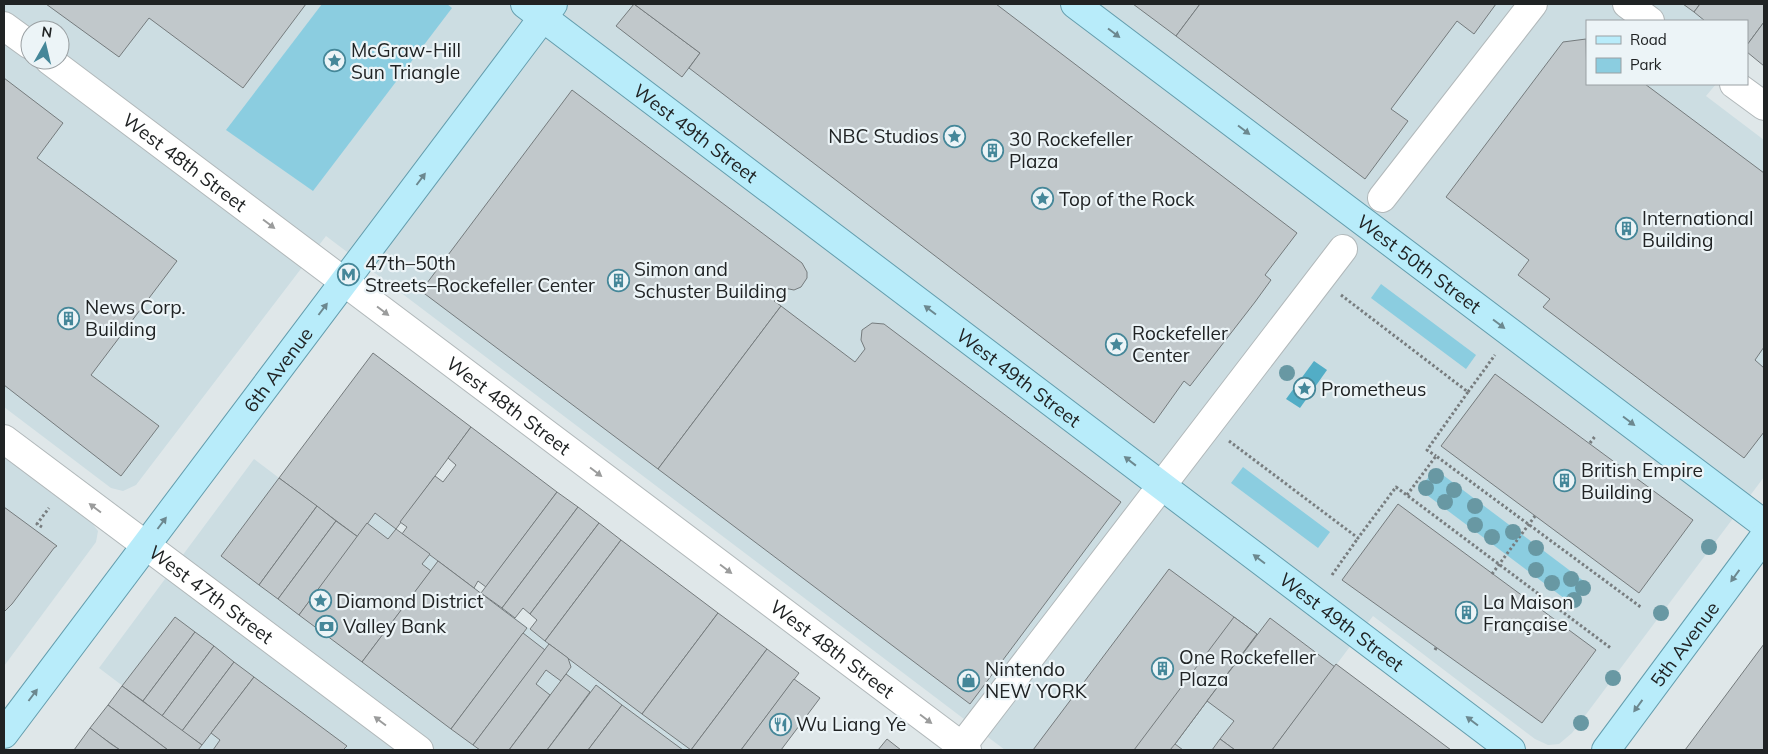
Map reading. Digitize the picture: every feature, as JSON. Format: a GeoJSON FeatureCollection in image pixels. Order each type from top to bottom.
{"type":"FeatureCollection","features":[{"type":"Feature","properties":{"kind":"main road","name":"West 50th Street"},"geometry":{"type":"LineString","coordinates":[[1075,4],[1764,524]]}},
{"type":"Feature","properties":{"kind":"main road","name":"6th Avenue"},"geometry":{"type":"LineString","coordinates":[[4,734],[344,282],[540,8]]}},
{"type":"Feature","properties":{"kind":"main road","name":"West 49th Street"},"geometry":{"type":"LineString","coordinates":[[540,8],[1162,486],[1511,750]]}},
{"type":"Feature","properties":{"kind":"main road","name":"5th Avenue"},"geometry":{"type":"LineString","coordinates":[[1606,750],[1764,537]]}},
{"type":"Feature","properties":{"kind":"street"},"geometry":{"type":"LineString","coordinates":[[1382,198],[1533,4]]}},
{"type":"Feature","properties":{"kind":"street"},"geometry":{"type":"LineString","coordinates":[[1627,4],[1649,20]]}},
{"type":"Feature","properties":{"kind":"street"},"geometry":{"type":"LineString","coordinates":[[4,26],[20,38]]}},
{"type":"Feature","properties":{"kind":"street","name":"West 48th Street"},"geometry":{"type":"LineString","coordinates":[[63,70],[965,748]]}},
{"type":"Feature","properties":{"kind":"street"},"geometry":{"type":"LineString","coordinates":[[1735,85],[1764,106]]}},
{"type":"Feature","properties":{"kind":"street"},"geometry":{"type":"LineString","coordinates":[[965,748],[1343,249]]}},
{"type":"Feature","properties":{"kind":"street","name":"West 47th Street"},"geometry":{"type":"LineString","coordinates":[[4,439],[419,750]]}},
{"type":"Feature","properties":{"kind":"path"},"geometry":{"type":"LineString","coordinates":[[1320,280],[1468,392]]}},
{"type":"Feature","properties":{"kind":"path"},"geometry":{"type":"LineString","coordinates":[[1495,354],[1427,450],[1642,608]]}},
{"type":"Feature","properties":{"kind":"path"},"geometry":{"type":"LineString","coordinates":[[1208,426],[1358,538]]}},
{"type":"Feature","properties":{"kind":"path"},"geometry":{"type":"LineString","coordinates":[[1590,443],[1596,435]]}},
{"type":"Feature","properties":{"kind":"path"},"geometry":{"type":"LineString","coordinates":[[1407,495],[1436,456]]}},
{"type":"Feature","properties":{"kind":"path"},"geometry":{"type":"LineString","coordinates":[[1332,575],[1396,487],[1612,649]]}},
{"type":"Feature","properties":{"kind":"path"},"geometry":{"type":"LineString","coordinates":[[42,527],[37,524],[49,508]]}},
{"type":"Feature","properties":{"kind":"path"},"geometry":{"type":"LineString","coordinates":[[1492,574],[1535,516]]}},
{"type":"Feature","properties":{"kind":"shaded area","name":"Rockefeller Center"},"geometry":{"type":"Polygon","coordinates":[[[4,4],[1764,4],[1764,22],[1748,44],[1748,20],[1586,20],[1586,85],[1715,85],[1706,96],[1764,140],[1764,477],[1572,733],[1559,744],[1548,745],[1535,739],[1373,616],[1272,750],[1005,750],[326,236],[136,485],[123,491],[111,488],[4,407],[4,4]]]}},
{"type":"Feature","properties":{"kind":"shaded area"},"geometry":{"type":"Polygon","coordinates":[[[1314,361],[1327,370],[1300,408],[1286,399],[1314,361]]]}},
{"type":"Feature","properties":{"kind":"shaded area"},"geometry":{"type":"Polygon","coordinates":[[[4,455],[92,523],[98,531],[96,542],[4,666],[4,455]]]}},
{"type":"Feature","properties":{"kind":"shaded area","name":"Diamond District"},"geometry":{"type":"Polygon","coordinates":[[[254,459],[357,537],[375,513],[691,750],[198,750],[201,745],[99,668],[254,459]]]}},
{"type":"Feature","properties":{"kind":"green space"},"geometry":{"type":"Polygon","coordinates":[[[322,4],[447,4],[452,8],[313,191],[226,130],[322,4]]]}},
{"type":"Feature","properties":{"kind":"green space"},"geometry":{"type":"Polygon","coordinates":[[[1381,284],[1476,355],[1466,369],[1371,298],[1381,284]]]}},
{"type":"Feature","properties":{"kind":"green space"},"geometry":{"type":"Polygon","coordinates":[[[1243,467],[1330,532],[1318,548],[1231,483],[1243,467]]]}},
{"type":"Feature","properties":{"kind":"green space"},"geometry":{"type":"Polygon","coordinates":[[[1435,469],[1589,585],[1573,605],[1419,489],[1435,469]]]}},
{"type":"Feature","properties":{"kind":"building"},"geometry":{"type":"Polygon","coordinates":[[[46,4],[306,4],[243,88],[149,18],[119,57],[46,4]]]}},
{"type":"Feature","properties":{"kind":"building"},"geometry":{"type":"Polygon","coordinates":[[[634,4],[700,53],[682,77],[616,26],[634,4]]]}},
{"type":"Feature","properties":{"kind":"building","name":"30 Rockefeller Plaza"},"geometry":{"type":"Polygon","coordinates":[[[634,4],[996,4],[1297,233],[1265,275],[1271,280],[1255,302],[1190,386],[1184,381],[1154,423],[689,68],[700,53],[634,4]]]}},
{"type":"Feature","properties":{"kind":"building"},"geometry":{"type":"Polygon","coordinates":[[[1133,4],[1200,4],[1176,36],[1133,4]]]}},
{"type":"Feature","properties":{"kind":"building"},"geometry":{"type":"Polygon","coordinates":[[[1200,4],[1496,4],[1474,34],[1457,21],[1391,109],[1408,121],[1365,179],[1176,36],[1200,4]]]}},
{"type":"Feature","properties":{"kind":"building"},"geometry":{"type":"Polygon","coordinates":[[[1683,4],[1700,4],[1694,12],[1683,4]]]}},
{"type":"Feature","properties":{"kind":"building"},"geometry":{"type":"Polygon","coordinates":[[[1700,4],[1764,4],[1764,22],[1748,44],[1748,20],[1704,20],[1694,12],[1700,4]]]}},
{"type":"Feature","properties":{"kind":"building"},"geometry":{"type":"Polygon","coordinates":[[[1764,22],[1764,66],[1748,53],[1748,44],[1764,22]]]}},
{"type":"Feature","properties":{"kind":"building","name":"International Building"},"geometry":{"type":"Polygon","coordinates":[[[1586,39],[1586,85],[1646,85],[1764,173],[1764,347],[1755,360],[1764,368],[1764,432],[1744,458],[1543,307],[1550,299],[1518,275],[1529,260],[1446,197],[1563,42],[1586,39]]]}},
{"type":"Feature","properties":{"kind":"building","name":"News Corp. Building"},"geometry":{"type":"Polygon","coordinates":[[[4,78],[63,123],[37,158],[177,261],[91,375],[159,426],[121,476],[4,385],[4,78]]]}},
{"type":"Feature","properties":{"kind":"building","name":"Simon and Schuster Building"},"geometry":{"type":"Polygon","coordinates":[[[572,90],[802,263],[807,272],[807,278],[801,287],[794,290],[784,288],[774,301],[781,306],[658,469],[421,291],[572,90]]]}},
{"type":"Feature","properties":{"kind":"building"},"geometry":{"type":"Polygon","coordinates":[[[781,306],[855,362],[865,349],[861,340],[862,330],[872,323],[884,324],[1121,502],[970,704],[658,469],[781,306]]]}},
{"type":"Feature","properties":{"kind":"building"},"geometry":{"type":"Polygon","coordinates":[[[373,353],[471,427],[396,529],[375,513],[358,537],[279,478],[373,353]]]}},
{"type":"Feature","properties":{"kind":"building","name":"British Empire Building"},"geometry":{"type":"Polygon","coordinates":[[[1495,374],[1693,520],[1639,593],[1441,446],[1495,374]]]}},
{"type":"Feature","properties":{"kind":"building"},"geometry":{"type":"Polygon","coordinates":[[[471,427],[557,492],[486,587],[478,581],[474,588],[402,534],[407,527],[400,522],[435,476],[443,482],[456,465],[448,458],[471,427]]]}},
{"type":"Feature","properties":{"kind":"building"},"geometry":{"type":"Polygon","coordinates":[[[279,478],[317,506],[259,585],[221,556],[279,478]]]}},
{"type":"Feature","properties":{"kind":"building"},"geometry":{"type":"Polygon","coordinates":[[[557,492],[578,507],[502,608],[481,593],[557,492]]]}},
{"type":"Feature","properties":{"kind":"building","name":"La Maison Française"},"geometry":{"type":"Polygon","coordinates":[[[1398,504],[1596,650],[1542,723],[1342,580],[1398,504]]]}},
{"type":"Feature","properties":{"kind":"building"},"geometry":{"type":"Polygon","coordinates":[[[317,506],[336,521],[278,599],[259,585],[317,506]]]}},
{"type":"Feature","properties":{"kind":"building"},"geometry":{"type":"Polygon","coordinates":[[[4,507],[57,546],[4,612],[4,507]]]}},
{"type":"Feature","properties":{"kind":"building"},"geometry":{"type":"Polygon","coordinates":[[[578,507],[599,523],[530,614],[523,608],[515,618],[502,608],[578,507]]]}},
{"type":"Feature","properties":{"kind":"building"},"geometry":{"type":"Polygon","coordinates":[[[336,521],[358,537],[299,615],[278,599],[336,521]]]}},
{"type":"Feature","properties":{"kind":"building"},"geometry":{"type":"Polygon","coordinates":[[[367,523],[388,539],[396,529],[430,554],[422,564],[431,571],[362,662],[299,615],[367,523]]]}},
{"type":"Feature","properties":{"kind":"building"},"geometry":{"type":"Polygon","coordinates":[[[599,523],[621,540],[545,641],[530,629],[537,620],[530,614],[599,523]]]}},
{"type":"Feature","properties":{"kind":"building"},"geometry":{"type":"Polygon","coordinates":[[[621,540],[718,613],[642,714],[545,641],[621,540]]]}},
{"type":"Feature","properties":{"kind":"building"},"geometry":{"type":"Polygon","coordinates":[[[438,561],[527,628],[451,729],[362,662],[438,561]]]}},
{"type":"Feature","properties":{"kind":"building","name":"One Rockefeller Plaza"},"geometry":{"type":"Polygon","coordinates":[[[1169,569],[1257,634],[1175,744],[1183,750],[1033,750],[1169,569]]]}},
{"type":"Feature","properties":{"kind":"building"},"geometry":{"type":"Polygon","coordinates":[[[718,613],[767,649],[691,750],[642,714],[718,613]]]}},
{"type":"Feature","properties":{"kind":"building"},"geometry":{"type":"Polygon","coordinates":[[[175,617],[195,632],[143,701],[122,686],[175,617]]]}},
{"type":"Feature","properties":{"kind":"building"},"geometry":{"type":"Polygon","coordinates":[[[1234,617],[1257,634],[1175,744],[1170,750],[1134,750],[1234,617]]]}},
{"type":"Feature","properties":{"kind":"building"},"geometry":{"type":"Polygon","coordinates":[[[1270,618],[1335,667],[1272,750],[1235,750],[1220,739],[1234,721],[1207,701],[1270,618]]]}},
{"type":"Feature","properties":{"kind":"building"},"geometry":{"type":"Polygon","coordinates":[[[195,632],[214,646],[162,716],[143,701],[195,632]]]}},
{"type":"Feature","properties":{"kind":"building"},"geometry":{"type":"Polygon","coordinates":[[[523,633],[545,650],[473,745],[451,729],[523,633]]]}},
{"type":"Feature","properties":{"kind":"building"},"geometry":{"type":"Polygon","coordinates":[[[549,644],[568,658],[571,667],[561,681],[546,670],[536,684],[550,695],[509,750],[480,750],[473,745],[549,644]]]}},
{"type":"Feature","properties":{"kind":"building"},"geometry":{"type":"Polygon","coordinates":[[[1764,644],[1764,750],[1685,750],[1761,648],[1764,644]]]}},
{"type":"Feature","properties":{"kind":"building"},"geometry":{"type":"Polygon","coordinates":[[[214,646],[234,662],[182,731],[162,716],[214,646]]]}},
{"type":"Feature","properties":{"kind":"building"},"geometry":{"type":"Polygon","coordinates":[[[767,649],[799,673],[741,750],[691,750],[767,649]]]}},
{"type":"Feature","properties":{"kind":"building"},"geometry":{"type":"Polygon","coordinates":[[[234,662],[254,677],[202,745],[182,731],[234,662]]]}},
{"type":"Feature","properties":{"kind":"building"},"geometry":{"type":"Polygon","coordinates":[[[1336,664],[1451,750],[1272,750],[1336,664]]]}},
{"type":"Feature","properties":{"kind":"building"},"geometry":{"type":"Polygon","coordinates":[[[566,674],[590,692],[547,750],[509,750],[566,674]]]}},
{"type":"Feature","properties":{"kind":"building"},"geometry":{"type":"Polygon","coordinates":[[[254,677],[347,746],[343,750],[213,750],[220,740],[211,733],[254,677]]]}},
{"type":"Feature","properties":{"kind":"building","name":"Wu Liang Ye"},"geometry":{"type":"Polygon","coordinates":[[[794,679],[820,698],[781,750],[741,750],[794,679]]]}},
{"type":"Feature","properties":{"kind":"building"},"geometry":{"type":"Polygon","coordinates":[[[596,685],[622,705],[588,750],[547,750],[596,685]]]}},
{"type":"Feature","properties":{"kind":"building"},"geometry":{"type":"Polygon","coordinates":[[[122,686],[202,745],[198,750],[168,750],[108,705],[122,686]]]}},
{"type":"Feature","properties":{"kind":"building"},"geometry":{"type":"Polygon","coordinates":[[[108,705],[168,750],[120,750],[96,733],[90,728],[108,705]]]}},
{"type":"Feature","properties":{"kind":"building"},"geometry":{"type":"Polygon","coordinates":[[[622,705],[683,750],[588,750],[622,705]]]}},
{"type":"Feature","properties":{"kind":"building"},"geometry":{"type":"Polygon","coordinates":[[[90,728],[111,744],[120,750],[74,750],[90,728]]]}},
{"type":"Feature","properties":{"kind":"building"},"geometry":{"type":"Polygon","coordinates":[[[887,739],[901,750],[878,750],[887,739]]]}},
{"type":"Feature","properties":{"kind":"building"},"geometry":{"type":"Polygon","coordinates":[[[1220,739],[1235,750],[1212,750],[1220,739]]]}},
{"type":"Feature","properties":{"kind":"place","name":"McGraw-Hill Sun Triangle"},"geometry":{"type":"Point","coordinates":[335,61]}},
{"type":"Feature","properties":{"kind":"place","name":"NBC Studios"},"geometry":{"type":"Point","coordinates":[955,136]}},
{"type":"Feature","properties":{"kind":"place","name":"30 Rockefeller Plaza"},"geometry":{"type":"Point","coordinates":[993,150]}},
{"type":"Feature","properties":{"kind":"place","name":"Top of the Rock"},"geometry":{"type":"Point","coordinates":[1043,199]}},
{"type":"Feature","properties":{"kind":"place","name":"International Building"},"geometry":{"type":"Point","coordinates":[1626,229]}},
{"type":"Feature","properties":{"kind":"place","name":"47th–50th Streets–Rockefeller Center"},"geometry":{"type":"Point","coordinates":[349,274]}},
{"type":"Feature","properties":{"kind":"place","name":"Simon and Schuster Building"},"geometry":{"type":"Point","coordinates":[618,280]}},
{"type":"Feature","properties":{"kind":"place","name":"News Corp. Building"},"geometry":{"type":"Point","coordinates":[69,318]}},
{"type":"Feature","properties":{"kind":"place","name":"Rockefeller Center"},"geometry":{"type":"Point","coordinates":[1116,344]}},
{"type":"Feature","properties":{"kind":"place","name":"Prometheus"},"geometry":{"type":"Point","coordinates":[1305,389]}},
{"type":"Feature","properties":{"kind":"place","name":"British Empire Building"},"geometry":{"type":"Point","coordinates":[1565,481]}},
{"type":"Feature","properties":{"kind":"place","name":"Diamond District"},"geometry":{"type":"Point","coordinates":[320,601]}},
{"type":"Feature","properties":{"kind":"place","name":"La Maison Française"},"geometry":{"type":"Point","coordinates":[1467,613]}},
{"type":"Feature","properties":{"kind":"place","name":"Valley Bank"},"geometry":{"type":"Point","coordinates":[327,626]}},
{"type":"Feature","properties":{"kind":"place","name":"One Rockefeller Plaza"},"geometry":{"type":"Point","coordinates":[1163,668]}},
{"type":"Feature","properties":{"kind":"place","name":"Nintendo NEW YORK"},"geometry":{"type":"Point","coordinates":[969,680]}},
{"type":"Feature","properties":{"kind":"place","name":"Wu Liang Ye"},"geometry":{"type":"Point","coordinates":[780,724]}}]}
